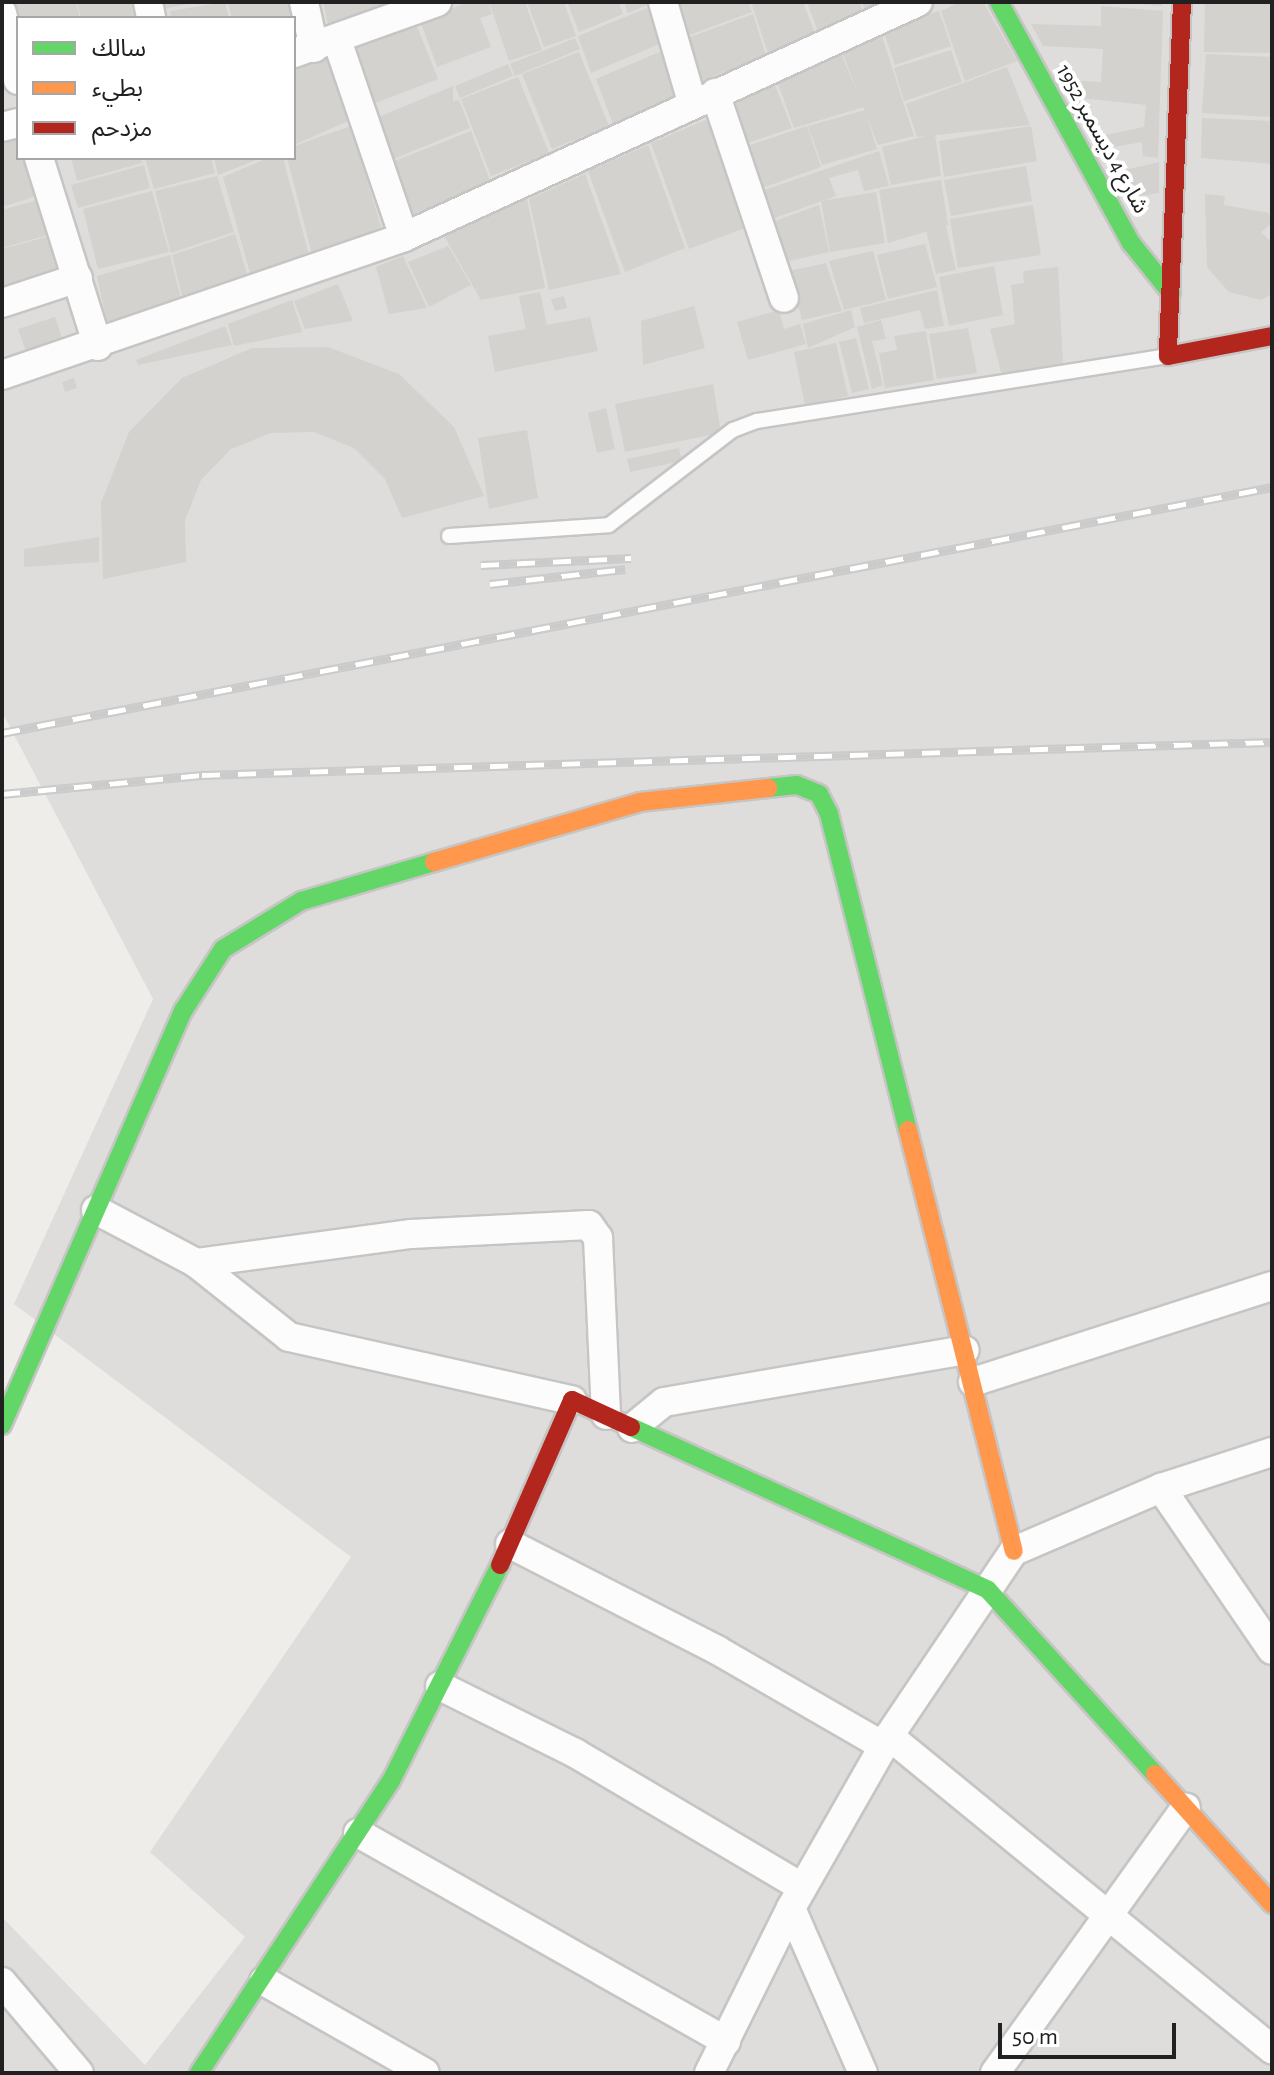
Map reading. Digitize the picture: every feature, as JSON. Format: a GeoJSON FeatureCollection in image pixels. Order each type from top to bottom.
{"type":"FeatureCollection","features":[{"type":"Feature","properties":{"kind":"street"},"geometry":{"type":"LineString","coordinates":[[304,2],[315,47],[404,237]]}},
{"type":"Feature","properties":{"kind":"street"},"geometry":{"type":"LineString","coordinates":[[315,47],[437,2]]}},
{"type":"Feature","properties":{"kind":"street"},"geometry":{"type":"LineString","coordinates":[[663,2],[784,298]]}},
{"type":"Feature","properties":{"kind":"street"},"geometry":{"type":"LineString","coordinates":[[2,375],[98,346],[404,237],[704,97],[918,2]]}},
{"type":"Feature","properties":{"kind":"street","name":"شارع 4 ديسمبر 1952"},"geometry":{"type":"LineString","coordinates":[[999,2],[1131,243],[1171,293]]}},
{"type":"Feature","properties":{"kind":"street"},"geometry":{"type":"LineString","coordinates":[[1182,2],[1168,356],[1272,336]]}},
{"type":"Feature","properties":{"kind":"street"},"geometry":{"type":"LineString","coordinates":[[2,13],[16,72]]}},
{"type":"Feature","properties":{"kind":"street"},"geometry":{"type":"LineString","coordinates":[[40,160],[98,346]]}},
{"type":"Feature","properties":{"kind":"street"},"geometry":{"type":"LineString","coordinates":[[2,303],[78,278]]}},
{"type":"Feature","properties":{"kind":"street"},"geometry":{"type":"LineString","coordinates":[[2,1425],[199,979],[223,949],[259,923],[301,901],[640,802],[797,785],[819,794],[829,814],[1014,1551]]}},
{"type":"Feature","properties":{"kind":"street"},"geometry":{"type":"LineString","coordinates":[[96,1210],[196,1263],[289,1337],[458,1369],[572,1400],[988,1590],[1272,1904]]}},
{"type":"Feature","properties":{"kind":"street"},"geometry":{"type":"LineString","coordinates":[[196,1263],[411,1234],[589,1225],[598,1238],[606,1415]]}},
{"type":"Feature","properties":{"kind":"street"},"geometry":{"type":"LineString","coordinates":[[973,1382],[1272,1286]]}},
{"type":"Feature","properties":{"kind":"street"},"geometry":{"type":"LineString","coordinates":[[632,1428],[664,1402],[965,1350]]}},
{"type":"Feature","properties":{"kind":"street"},"geometry":{"type":"LineString","coordinates":[[209,2070],[358,1833],[440,1686],[510,1544],[572,1400]]}},
{"type":"Feature","properties":{"kind":"street"},"geometry":{"type":"LineString","coordinates":[[709,2073],[797,1898],[886,1741],[1014,1551],[1161,1488],[1272,1452]]}},
{"type":"Feature","properties":{"kind":"street"},"geometry":{"type":"LineString","coordinates":[[1161,1488],[1272,1650]]}},
{"type":"Feature","properties":{"kind":"street"},"geometry":{"type":"LineString","coordinates":[[510,1544],[886,1741],[1272,2049]]}},
{"type":"Feature","properties":{"kind":"street"},"geometry":{"type":"LineString","coordinates":[[440,1686],[575,1753],[797,1898],[860,2071]]}},
{"type":"Feature","properties":{"kind":"street"},"geometry":{"type":"LineString","coordinates":[[995,2073],[1186,1807]]}},
{"type":"Feature","properties":{"kind":"street"},"geometry":{"type":"LineString","coordinates":[[358,1833],[726,2041]]}},
{"type":"Feature","properties":{"kind":"street"},"geometry":{"type":"LineString","coordinates":[[264,1981],[425,2073]]}},
{"type":"Feature","properties":{"kind":"street"},"geometry":{"type":"LineString","coordinates":[[2,1982],[79,2073]]}},
{"type":"Feature","properties":{"kind":"lane"},"geometry":{"type":"LineString","coordinates":[[449,536],[609,525],[733,430],[757,421],[1168,356]]}},
{"type":"Feature","properties":{"kind":"shaded area"},"geometry":{"type":"Polygon","coordinates":[[[2,2],[1272,2],[1272,2073],[2,2073],[2,1917],[145,2065],[245,1937],[150,1852],[351,1557],[14,1304],[153,999],[2,712],[2,2]]]}},
{"type":"Feature","properties":{"kind":"building"},"geometry":{"type":"Polygon","coordinates":[[[15,2],[76,2],[80,16],[18,16],[15,2]]]}},
{"type":"Feature","properties":{"kind":"building"},"geometry":{"type":"Polygon","coordinates":[[[77,2],[131,2],[134,16],[80,16],[77,2]]]}},
{"type":"Feature","properties":{"kind":"building"},"geometry":{"type":"Polygon","coordinates":[[[163,2],[192,2],[192,3],[164,9],[163,2]]]}},
{"type":"Feature","properties":{"kind":"building"},"geometry":{"type":"Polygon","coordinates":[[[225,2],[228,16],[171,16],[170,11],[225,2]]]}},
{"type":"Feature","properties":{"kind":"building"},"geometry":{"type":"Polygon","coordinates":[[[228,2],[294,2],[303,42],[296,44],[296,16],[232,16],[228,2]]]}},
{"type":"Feature","properties":{"kind":"building"},"geometry":{"type":"Polygon","coordinates":[[[323,2],[387,2],[390,13],[330,33],[323,2]]]}},
{"type":"Feature","properties":{"kind":"building"},"geometry":{"type":"Polygon","coordinates":[[[469,2],[488,2],[492,14],[480,18],[491,47],[437,67],[420,20],[469,2]]]}},
{"type":"Feature","properties":{"kind":"building"},"geometry":{"type":"Polygon","coordinates":[[[489,2],[525,2],[542,50],[509,61],[489,2]]]}},
{"type":"Feature","properties":{"kind":"building"},"geometry":{"type":"Polygon","coordinates":[[[527,2],[564,2],[576,36],[544,47],[527,2]]]}},
{"type":"Feature","properties":{"kind":"building"},"geometry":{"type":"Polygon","coordinates":[[[567,2],[618,2],[623,14],[579,32],[567,2]]]}},
{"type":"Feature","properties":{"kind":"building"},"geometry":{"type":"Polygon","coordinates":[[[624,2],[654,2],[628,13],[624,2]]]}},
{"type":"Feature","properties":{"kind":"building"},"geometry":{"type":"Polygon","coordinates":[[[673,2],[748,2],[752,12],[684,37],[673,2]]]}},
{"type":"Feature","properties":{"kind":"building"},"geometry":{"type":"Polygon","coordinates":[[[751,2],[803,2],[816,36],[769,56],[751,2]]]}},
{"type":"Feature","properties":{"kind":"building"},"geometry":{"type":"Polygon","coordinates":[[[807,2],[859,2],[866,18],[820,37],[807,2]]]}},
{"type":"Feature","properties":{"kind":"building"},"geometry":{"type":"Polygon","coordinates":[[[862,2],[896,2],[867,16],[862,2]]]}},
{"type":"Feature","properties":{"kind":"building"},"geometry":{"type":"Polygon","coordinates":[[[960,2],[983,2],[1017,61],[965,81],[941,11],[960,2]]]}},
{"type":"Feature","properties":{"kind":"building"},"geometry":{"type":"Polygon","coordinates":[[[1162,2],[1162,6],[1138,4],[1162,2]]]}},
{"type":"Feature","properties":{"kind":"building"},"geometry":{"type":"Polygon","coordinates":[[[1205,2],[1272,2],[1272,53],[1204,52],[1205,2]]]}},
{"type":"Feature","properties":{"kind":"building"},"geometry":{"type":"Polygon","coordinates":[[[1101,6],[1163,11],[1158,158],[1143,156],[1142,142],[1102,149],[1096,137],[1144,127],[1146,105],[1081,98],[1082,81],[1101,82],[1103,49],[1043,46],[1031,24],[1101,26],[1101,6]]]}},
{"type":"Feature","properties":{"kind":"building"},"geometry":{"type":"Polygon","coordinates":[[[647,8],[662,43],[591,73],[578,36],[647,8]]]}},
{"type":"Feature","properties":{"kind":"building"},"geometry":{"type":"Polygon","coordinates":[[[939,11],[951,46],[895,65],[883,30],[939,11]]]}},
{"type":"Feature","properties":{"kind":"building"},"geometry":{"type":"Polygon","coordinates":[[[753,14],[766,56],[703,80],[685,39],[753,14]]]}},
{"type":"Feature","properties":{"kind":"building"},"geometry":{"type":"Polygon","coordinates":[[[416,24],[438,79],[373,104],[352,49],[416,24]]]}},
{"type":"Feature","properties":{"kind":"building"},"geometry":{"type":"Polygon","coordinates":[[[881,33],[914,136],[878,145],[841,49],[881,33]]]}},
{"type":"Feature","properties":{"kind":"building"},"geometry":{"type":"Polygon","coordinates":[[[575,38],[580,49],[515,76],[510,64],[575,38]]]}},
{"type":"Feature","properties":{"kind":"building"},"geometry":{"type":"Polygon","coordinates":[[[664,50],[681,94],[613,124],[596,79],[664,50]]]}},
{"type":"Feature","properties":{"kind":"building"},"geometry":{"type":"Polygon","coordinates":[[[951,50],[962,82],[904,101],[894,68],[951,50]]]}},
{"type":"Feature","properties":{"kind":"building"},"geometry":{"type":"Polygon","coordinates":[[[579,52],[609,126],[552,149],[522,74],[579,52]]]}},
{"type":"Feature","properties":{"kind":"building"},"geometry":{"type":"Polygon","coordinates":[[[841,54],[864,107],[794,128],[777,81],[841,54]]]}},
{"type":"Feature","properties":{"kind":"building"},"geometry":{"type":"Polygon","coordinates":[[[1206,54],[1272,57],[1272,117],[1202,113],[1206,54]]]}},
{"type":"Feature","properties":{"kind":"building"},"geometry":{"type":"Polygon","coordinates":[[[331,57],[348,121],[296,144],[296,66],[331,57]]]}},
{"type":"Feature","properties":{"kind":"building"},"geometry":{"type":"Polygon","coordinates":[[[508,64],[513,76],[460,98],[455,86],[508,64]]]}},
{"type":"Feature","properties":{"kind":"building"},"geometry":{"type":"Polygon","coordinates":[[[1007,67],[1030,125],[917,137],[906,104],[1007,67]]]}},
{"type":"Feature","properties":{"kind":"building"},"geometry":{"type":"Polygon","coordinates":[[[518,77],[549,153],[491,176],[461,99],[518,77]]]}},
{"type":"Feature","properties":{"kind":"building"},"geometry":{"type":"Polygon","coordinates":[[[773,80],[792,128],[745,144],[730,100],[773,80]]]}},
{"type":"Feature","properties":{"kind":"building"},"geometry":{"type":"Polygon","coordinates":[[[453,86],[453,101],[459,100],[470,128],[393,159],[376,118],[453,86]]]}},
{"type":"Feature","properties":{"kind":"building"},"geometry":{"type":"Polygon","coordinates":[[[865,110],[877,149],[822,165],[808,126],[865,110]]]}},
{"type":"Feature","properties":{"kind":"building"},"geometry":{"type":"Polygon","coordinates":[[[715,116],[753,225],[689,249],[651,143],[715,116]]]}},
{"type":"Feature","properties":{"kind":"building"},"geometry":{"type":"Polygon","coordinates":[[[1202,118],[1272,121],[1272,164],[1201,158],[1202,118]]]}},
{"type":"Feature","properties":{"kind":"building"},"geometry":{"type":"Polygon","coordinates":[[[351,126],[381,227],[313,258],[288,160],[296,160],[296,145],[351,126]]]}},
{"type":"Feature","properties":{"kind":"building"},"geometry":{"type":"Polygon","coordinates":[[[807,126],[821,167],[759,189],[744,147],[807,126]]]}},
{"type":"Feature","properties":{"kind":"building"},"geometry":{"type":"Polygon","coordinates":[[[1031,126],[1037,161],[944,177],[939,141],[1031,126]]]}},
{"type":"Feature","properties":{"kind":"building"},"geometry":{"type":"Polygon","coordinates":[[[2,130],[16,130],[16,160],[30,160],[43,194],[2,207],[2,130]]]}},
{"type":"Feature","properties":{"kind":"building"},"geometry":{"type":"Polygon","coordinates":[[[471,131],[491,183],[412,214],[392,162],[471,131]]]}},
{"type":"Feature","properties":{"kind":"building"},"geometry":{"type":"Polygon","coordinates":[[[935,134],[941,176],[891,185],[882,147],[935,134]]]}},
{"type":"Feature","properties":{"kind":"building"},"geometry":{"type":"Polygon","coordinates":[[[648,145],[685,248],[625,272],[588,171],[648,145]]]}},
{"type":"Feature","properties":{"kind":"building"},"geometry":{"type":"Polygon","coordinates":[[[879,151],[889,186],[864,191],[858,170],[829,178],[836,196],[772,219],[761,191],[879,151]]]}},
{"type":"Feature","properties":{"kind":"building"},"geometry":{"type":"Polygon","coordinates":[[[72,160],[141,160],[142,163],[77,181],[72,160]]]}},
{"type":"Feature","properties":{"kind":"building"},"geometry":{"type":"Polygon","coordinates":[[[146,160],[212,160],[215,173],[154,189],[146,160]]]}},
{"type":"Feature","properties":{"kind":"building"},"geometry":{"type":"Polygon","coordinates":[[[214,160],[256,160],[218,175],[214,160]]]}},
{"type":"Feature","properties":{"kind":"building"},"geometry":{"type":"Polygon","coordinates":[[[263,160],[284,160],[311,262],[253,283],[223,177],[263,160]]]}},
{"type":"Feature","properties":{"kind":"building"},"geometry":{"type":"Polygon","coordinates":[[[1159,162],[1159,193],[1128,198],[1116,172],[1159,162]]]}},
{"type":"Feature","properties":{"kind":"building"},"geometry":{"type":"Polygon","coordinates":[[[144,165],[150,188],[78,208],[71,185],[144,165]]]}},
{"type":"Feature","properties":{"kind":"building"},"geometry":{"type":"Polygon","coordinates":[[[1026,166],[1032,201],[951,216],[944,180],[1026,166]]]}},
{"type":"Feature","properties":{"kind":"building"},"geometry":{"type":"Polygon","coordinates":[[[585,174],[621,274],[549,290],[529,199],[585,174]]]}},
{"type":"Feature","properties":{"kind":"building"},"geometry":{"type":"Polygon","coordinates":[[[217,176],[234,232],[171,253],[155,191],[217,176]]]}},
{"type":"Feature","properties":{"kind":"building"},"geometry":{"type":"Polygon","coordinates":[[[941,180],[948,225],[888,243],[879,190],[941,180]]]}},
{"type":"Feature","properties":{"kind":"building"},"geometry":{"type":"Polygon","coordinates":[[[152,191],[169,252],[98,269],[83,209],[152,191]]]}},
{"type":"Feature","properties":{"kind":"building"},"geometry":{"type":"Polygon","coordinates":[[[876,192],[885,243],[830,252],[821,201],[876,192]]]}},
{"type":"Feature","properties":{"kind":"building"},"geometry":{"type":"Polygon","coordinates":[[[1205,194],[1225,196],[1224,205],[1269,213],[1271,224],[1261,232],[1272,243],[1272,294],[1261,300],[1229,292],[1207,267],[1205,194]]]}},
{"type":"Feature","properties":{"kind":"building"},"geometry":{"type":"Polygon","coordinates":[[[45,198],[55,233],[2,248],[2,210],[45,198]]]}},
{"type":"Feature","properties":{"kind":"building"},"geometry":{"type":"Polygon","coordinates":[[[527,199],[545,288],[481,300],[444,236],[527,199]]]}},
{"type":"Feature","properties":{"kind":"building"},"geometry":{"type":"Polygon","coordinates":[[[819,205],[829,252],[781,263],[770,223],[819,205]]]}},
{"type":"Feature","properties":{"kind":"building"},"geometry":{"type":"Polygon","coordinates":[[[1033,205],[1041,255],[958,268],[950,219],[1033,205]]]}},
{"type":"Feature","properties":{"kind":"building"},"geometry":{"type":"Polygon","coordinates":[[[946,226],[956,270],[936,274],[926,230],[946,226]]]}},
{"type":"Feature","properties":{"kind":"building"},"geometry":{"type":"Polygon","coordinates":[[[57,234],[66,272],[2,292],[2,249],[57,234]]]}},
{"type":"Feature","properties":{"kind":"building"},"geometry":{"type":"Polygon","coordinates":[[[235,234],[250,284],[185,308],[172,255],[235,234]]]}},
{"type":"Feature","properties":{"kind":"building"},"geometry":{"type":"Polygon","coordinates":[[[925,244],[937,287],[888,299],[877,255],[925,244]]]}},
{"type":"Feature","properties":{"kind":"building"},"geometry":{"type":"Polygon","coordinates":[[[448,246],[471,285],[429,307],[408,262],[448,246]]]}},
{"type":"Feature","properties":{"kind":"building"},"geometry":{"type":"Polygon","coordinates":[[[873,251],[886,300],[844,310],[829,261],[873,251]]]}},
{"type":"Feature","properties":{"kind":"building"},"geometry":{"type":"Polygon","coordinates":[[[170,255],[183,307],[109,333],[97,276],[170,255]]]}},
{"type":"Feature","properties":{"kind":"building"},"geometry":{"type":"Polygon","coordinates":[[[403,256],[427,308],[389,314],[376,267],[403,256]]]}},
{"type":"Feature","properties":{"kind":"building"},"geometry":{"type":"Polygon","coordinates":[[[826,263],[842,311],[802,320],[789,271],[826,263]]]}},
{"type":"Feature","properties":{"kind":"building"},"geometry":{"type":"Polygon","coordinates":[[[994,266],[1003,315],[949,326],[939,277],[994,266]]]}},
{"type":"Feature","properties":{"kind":"building"},"geometry":{"type":"Polygon","coordinates":[[[1058,267],[1063,366],[1002,376],[990,329],[1015,324],[1011,285],[1024,283],[1023,271],[1058,267]]]}},
{"type":"Feature","properties":{"kind":"building"},"geometry":{"type":"Polygon","coordinates":[[[338,284],[353,321],[305,329],[294,301],[338,284]]]}},
{"type":"Feature","properties":{"kind":"building"},"geometry":{"type":"Polygon","coordinates":[[[937,290],[944,326],[925,329],[920,310],[864,323],[860,308],[937,290]]]}},
{"type":"Feature","properties":{"kind":"building"},"geometry":{"type":"Polygon","coordinates":[[[540,292],[547,325],[590,317],[598,351],[495,372],[488,336],[526,329],[519,296],[540,292]]]}},
{"type":"Feature","properties":{"kind":"building"},"geometry":{"type":"Polygon","coordinates":[[[564,296],[567,308],[555,311],[551,299],[564,296]]]}},
{"type":"Feature","properties":{"kind":"building"},"geometry":{"type":"Polygon","coordinates":[[[292,300],[302,332],[234,346],[228,324],[292,300]]]}},
{"type":"Feature","properties":{"kind":"building"},"geometry":{"type":"Polygon","coordinates":[[[694,306],[705,348],[643,365],[641,321],[694,306]]]}},
{"type":"Feature","properties":{"kind":"building"},"geometry":{"type":"Polygon","coordinates":[[[779,310],[784,329],[800,324],[806,344],[748,360],[737,322],[779,310]]]}},
{"type":"Feature","properties":{"kind":"building"},"geometry":{"type":"Polygon","coordinates":[[[851,310],[855,327],[808,348],[803,324],[851,310]]]}},
{"type":"Feature","properties":{"kind":"building"},"geometry":{"type":"Polygon","coordinates":[[[55,317],[64,345],[28,357],[18,329],[55,317]]]}},
{"type":"Feature","properties":{"kind":"building"},"geometry":{"type":"Polygon","coordinates":[[[881,320],[886,339],[872,341],[883,385],[872,389],[857,327],[881,320]]]}},
{"type":"Feature","properties":{"kind":"building"},"geometry":{"type":"Polygon","coordinates":[[[225,326],[232,345],[138,365],[136,360],[225,326]]]}},
{"type":"Feature","properties":{"kind":"building"},"geometry":{"type":"Polygon","coordinates":[[[968,328],[977,373],[937,379],[929,334],[968,328]]]}},
{"type":"Feature","properties":{"kind":"building"},"geometry":{"type":"Polygon","coordinates":[[[926,331],[934,380],[885,388],[879,353],[897,350],[894,336],[926,331]]]}},
{"type":"Feature","properties":{"kind":"building"},"geometry":{"type":"Polygon","coordinates":[[[856,338],[869,389],[852,393],[839,342],[856,338]]]}},
{"type":"Feature","properties":{"kind":"building"},"geometry":{"type":"Polygon","coordinates":[[[836,343],[848,396],[805,405],[794,352],[836,343]]]}},
{"type":"Feature","properties":{"kind":"building"},"geometry":{"type":"Polygon","coordinates":[[[328,347],[399,374],[454,427],[484,496],[402,518],[385,479],[354,448],[314,432],[271,433],[231,449],[201,480],[185,520],[186,562],[103,579],[101,503],[129,432],[182,378],[252,348],[328,347]]]}},
{"type":"Feature","properties":{"kind":"building"},"geometry":{"type":"Polygon","coordinates":[[[74,378],[77,388],[65,392],[62,382],[74,378]]]}},
{"type":"Feature","properties":{"kind":"building"},"geometry":{"type":"Polygon","coordinates":[[[713,384],[721,433],[625,452],[615,404],[713,384]]]}},
{"type":"Feature","properties":{"kind":"building"},"geometry":{"type":"Polygon","coordinates":[[[606,408],[615,449],[597,453],[588,413],[606,408]]]}},
{"type":"Feature","properties":{"kind":"building"},"geometry":{"type":"Polygon","coordinates":[[[527,430],[538,498],[489,509],[478,438],[527,430]]]}},
{"type":"Feature","properties":{"kind":"building"},"geometry":{"type":"Polygon","coordinates":[[[679,448],[682,461],[630,472],[627,459],[679,448]]]}},
{"type":"Feature","properties":{"kind":"building"},"geometry":{"type":"Polygon","coordinates":[[[99,537],[99,562],[24,567],[24,549],[99,537]]]}},
{"type":"Feature","properties":{"kind":"railway"},"geometry":{"type":"LineString","coordinates":[[2,733],[1272,487]]}},
{"type":"Feature","properties":{"kind":"railway"},"geometry":{"type":"LineString","coordinates":[[481,565],[631,558]]}},
{"type":"Feature","properties":{"kind":"railway"},"geometry":{"type":"LineString","coordinates":[[490,584],[625,569]]}},
{"type":"Feature","properties":{"kind":"railway"},"geometry":{"type":"LineString","coordinates":[[2,794],[202,775],[1272,742]]}},
{"type":"Feature","properties":{"kind":"traffic: fast"},"geometry":{"type":"LineString","coordinates":[[999,2],[1131,243],[1171,293]]}},
{"type":"Feature","properties":{"kind":"traffic: fast"},"geometry":{"type":"LineString","coordinates":[[768,788],[797,785],[819,794],[829,814],[908,1130]]}},
{"type":"Feature","properties":{"kind":"traffic: fast"},"geometry":{"type":"LineString","coordinates":[[2,1425],[183,1011],[223,949],[301,901],[434,862]]}},
{"type":"Feature","properties":{"kind":"traffic: fast"},"geometry":{"type":"LineString","coordinates":[[631,1427],[988,1590],[1155,1774]]}},
{"type":"Feature","properties":{"kind":"traffic: fast"},"geometry":{"type":"LineString","coordinates":[[199,2073],[391,1781],[500,1565]]}},
{"type":"Feature","properties":{"kind":"traffic: slow"},"geometry":{"type":"LineString","coordinates":[[434,862],[640,802],[768,788]]}},
{"type":"Feature","properties":{"kind":"traffic: slow"},"geometry":{"type":"LineString","coordinates":[[908,1130],[1014,1551]]}},
{"type":"Feature","properties":{"kind":"traffic: slow"},"geometry":{"type":"LineString","coordinates":[[1155,1774],[1272,1904]]}},
{"type":"Feature","properties":{"kind":"traffic: jam"},"geometry":{"type":"LineString","coordinates":[[1182,2],[1168,356],[1272,336]]}},
{"type":"Feature","properties":{"kind":"traffic: jam"},"geometry":{"type":"LineString","coordinates":[[500,1565],[572,1400],[631,1427]]}}]}
